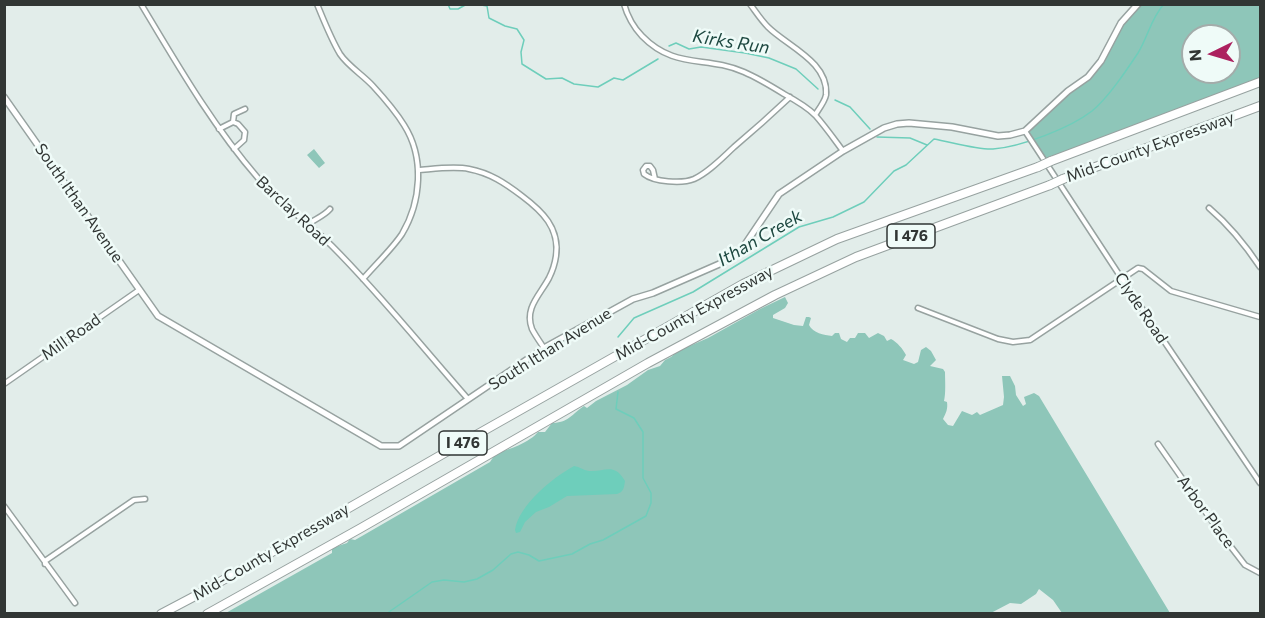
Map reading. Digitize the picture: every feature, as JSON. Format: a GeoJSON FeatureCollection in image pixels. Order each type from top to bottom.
{"type":"FeatureCollection","features":[{"type":"Feature","properties":{"kind":"highway","name":"Mid-County Expressway"},"geometry":{"type":"LineString","coordinates":[[161,614],[743,284],[837,239],[1038,167],[1260,82]]}},
{"type":"Feature","properties":{"kind":"highway","name":"Mid-County Expressway"},"geometry":{"type":"LineString","coordinates":[[207,614],[648,363],[775,295],[856,257],[1260,106]]}},
{"type":"Feature","properties":{"kind":"street","name":"Barclay Road"},"geometry":{"type":"LineString","coordinates":[[141,4],[219,129],[259,180],[330,244],[468,400]]}},
{"type":"Feature","properties":{"kind":"street"},"geometry":{"type":"LineString","coordinates":[[317,4],[341,56],[372,85],[404,125],[412,141],[418,170],[416,198],[401,236],[363,279]]}},
{"type":"Feature","properties":{"kind":"street"},"geometry":{"type":"LineString","coordinates":[[624,4],[637,31],[658,50],[683,60],[723,64],[760,79],[801,103],[815,115],[843,151]]}},
{"type":"Feature","properties":{"kind":"street"},"geometry":{"type":"LineString","coordinates":[[750,4],[768,27],[814,62],[825,81],[826,97],[815,115]]}},
{"type":"Feature","properties":{"kind":"street"},"geometry":{"type":"LineString","coordinates":[[1024,131],[1068,91],[1088,77],[1101,61],[1121,23],[1138,4]]}},
{"type":"Feature","properties":{"kind":"street","name":"South Ithan Avenue"},"geometry":{"type":"LineString","coordinates":[[4,97],[158,316],[381,446],[399,446],[544,348],[633,299],[653,293],[724,262],[744,246],[779,194],[843,151],[884,128],[909,123],[952,127],[998,136],[1024,131]]}},
{"type":"Feature","properties":{"kind":"street"},"geometry":{"type":"LineString","coordinates":[[655,179],[670,182],[692,180],[717,163],[790,97]]}},
{"type":"Feature","properties":{"kind":"street"},"geometry":{"type":"LineString","coordinates":[[233,122],[234,114],[245,109]]}},
{"type":"Feature","properties":{"kind":"street"},"geometry":{"type":"LineString","coordinates":[[219,129],[233,122]]}},
{"type":"Feature","properties":{"kind":"street"},"geometry":{"type":"LineString","coordinates":[[233,122],[245,132],[244,140],[234,149]]}},
{"type":"Feature","properties":{"kind":"street","name":"Clyde Road"},"geometry":{"type":"LineString","coordinates":[[1024,131],[1260,483]]}},
{"type":"Feature","properties":{"kind":"street"},"geometry":{"type":"LineString","coordinates":[[418,170],[466,168],[486,173],[502,180],[538,208],[548,220],[554,232],[556,256],[549,278],[533,302],[530,321],[532,329],[544,348]]}},
{"type":"Feature","properties":{"kind":"street"},"geometry":{"type":"LineString","coordinates":[[1209,208],[1222,219],[1260,267]]}},
{"type":"Feature","properties":{"kind":"street"},"geometry":{"type":"LineString","coordinates":[[307,225],[326,214],[330,209]]}},
{"type":"Feature","properties":{"kind":"street"},"geometry":{"type":"LineString","coordinates":[[918,308],[998,339],[1013,342],[1030,340],[1138,268],[1143,269],[1171,291],[1260,317]]}},
{"type":"Feature","properties":{"kind":"street","name":"Mill Road"},"geometry":{"type":"LineString","coordinates":[[4,384],[139,290]]}},
{"type":"Feature","properties":{"kind":"street","name":"Arbor Place"},"geometry":{"type":"LineString","coordinates":[[1158,444],[1245,565],[1260,573]]}},
{"type":"Feature","properties":{"kind":"street"},"geometry":{"type":"LineString","coordinates":[[45,564],[45,561],[134,500],[145,499]]}},
{"type":"Feature","properties":{"kind":"street"},"geometry":{"type":"LineString","coordinates":[[4,507],[75,603]]}},
{"type":"Feature","properties":{"kind":"shaded area"},"geometry":{"type":"Polygon","coordinates":[[[1138,5],[1260,5],[1260,78],[1043,165],[1025,131],[1088,77],[1101,61],[1121,23],[1138,5]]]}},
{"type":"Feature","properties":{"kind":"shaded area"},"geometry":{"type":"Polygon","coordinates":[[[314,149],[325,163],[319,168],[307,155],[314,149]]]}},
{"type":"Feature","properties":{"kind":"shaded area"},"geometry":{"type":"Polygon","coordinates":[[[785,297],[788,303],[785,308],[773,315],[773,318],[803,326],[806,317],[809,317],[811,318],[809,325],[813,330],[832,336],[839,333],[841,339],[847,342],[850,338],[855,338],[858,333],[865,333],[869,338],[878,333],[887,341],[891,339],[902,348],[906,355],[903,360],[914,364],[918,362],[921,350],[926,347],[936,360],[930,366],[943,369],[945,372],[944,401],[947,402],[947,407],[943,419],[948,425],[953,426],[962,411],[972,415],[977,412],[980,415],[1003,405],[1002,376],[1010,376],[1016,395],[1023,406],[1026,404],[1024,397],[1034,393],[1039,396],[1170,613],[1062,613],[1053,600],[1039,589],[1036,594],[1021,604],[1010,603],[989,614],[224,614],[332,553],[332,548],[347,543],[350,539],[355,540],[490,462],[496,453],[519,445],[538,432],[545,432],[552,423],[566,420],[584,406],[587,408],[648,370],[660,366],[678,351],[708,338],[785,297]]]}},
{"type":"Feature","properties":{"kind":"shaded area"},"geometry":{"type":"Polygon","coordinates":[[[574,466],[589,471],[613,470],[625,481],[623,489],[617,494],[567,496],[536,512],[525,522],[520,532],[516,533],[518,521],[530,502],[547,485],[574,466]]]}},
{"type":"Feature","properties":{"kind":"waterway","name":"Kirks Run"},"geometry":{"type":"LineString","coordinates":[[448,4],[450,9],[458,9],[467,4]]}},
{"type":"Feature","properties":{"kind":"waterway","name":"Kirks Run"},"geometry":{"type":"LineString","coordinates":[[475,4],[487,6],[489,18],[517,29],[524,40],[521,52],[522,64],[546,79],[562,78],[574,84],[598,87],[614,78],[623,80],[658,59]]}},
{"type":"Feature","properties":{"kind":"waterway","name":"Ithan Creek"},"geometry":{"type":"LineString","coordinates":[[618,337],[634,318],[693,292],[799,227],[833,217],[864,202],[894,171],[906,165],[934,139],[993,149],[1017,145],[1045,136],[1083,117],[1098,106],[1122,76],[1138,53],[1156,15],[1164,4]]}},
{"type":"Feature","properties":{"kind":"waterway","name":"Kirks Run"},"geometry":{"type":"LineString","coordinates":[[669,46],[676,43],[689,49],[701,47],[769,58],[796,69],[818,89]]}},
{"type":"Feature","properties":{"kind":"waterway","name":"Kirks Run"},"geometry":{"type":"LineString","coordinates":[[835,100],[850,107],[870,129]]}},
{"type":"Feature","properties":{"kind":"waterway","name":"Kirks Run"},"geometry":{"type":"LineString","coordinates":[[877,137],[910,138],[927,145]]}},
{"type":"Feature","properties":{"kind":"waterway","name":"Ithan Creek"},"geometry":{"type":"LineString","coordinates":[[386,614],[432,582],[444,580],[464,582],[477,579],[493,570],[511,554],[518,552],[539,561],[572,554],[646,516],[651,503],[651,493],[643,478],[643,432],[634,418],[616,409],[618,392]]}}]}
